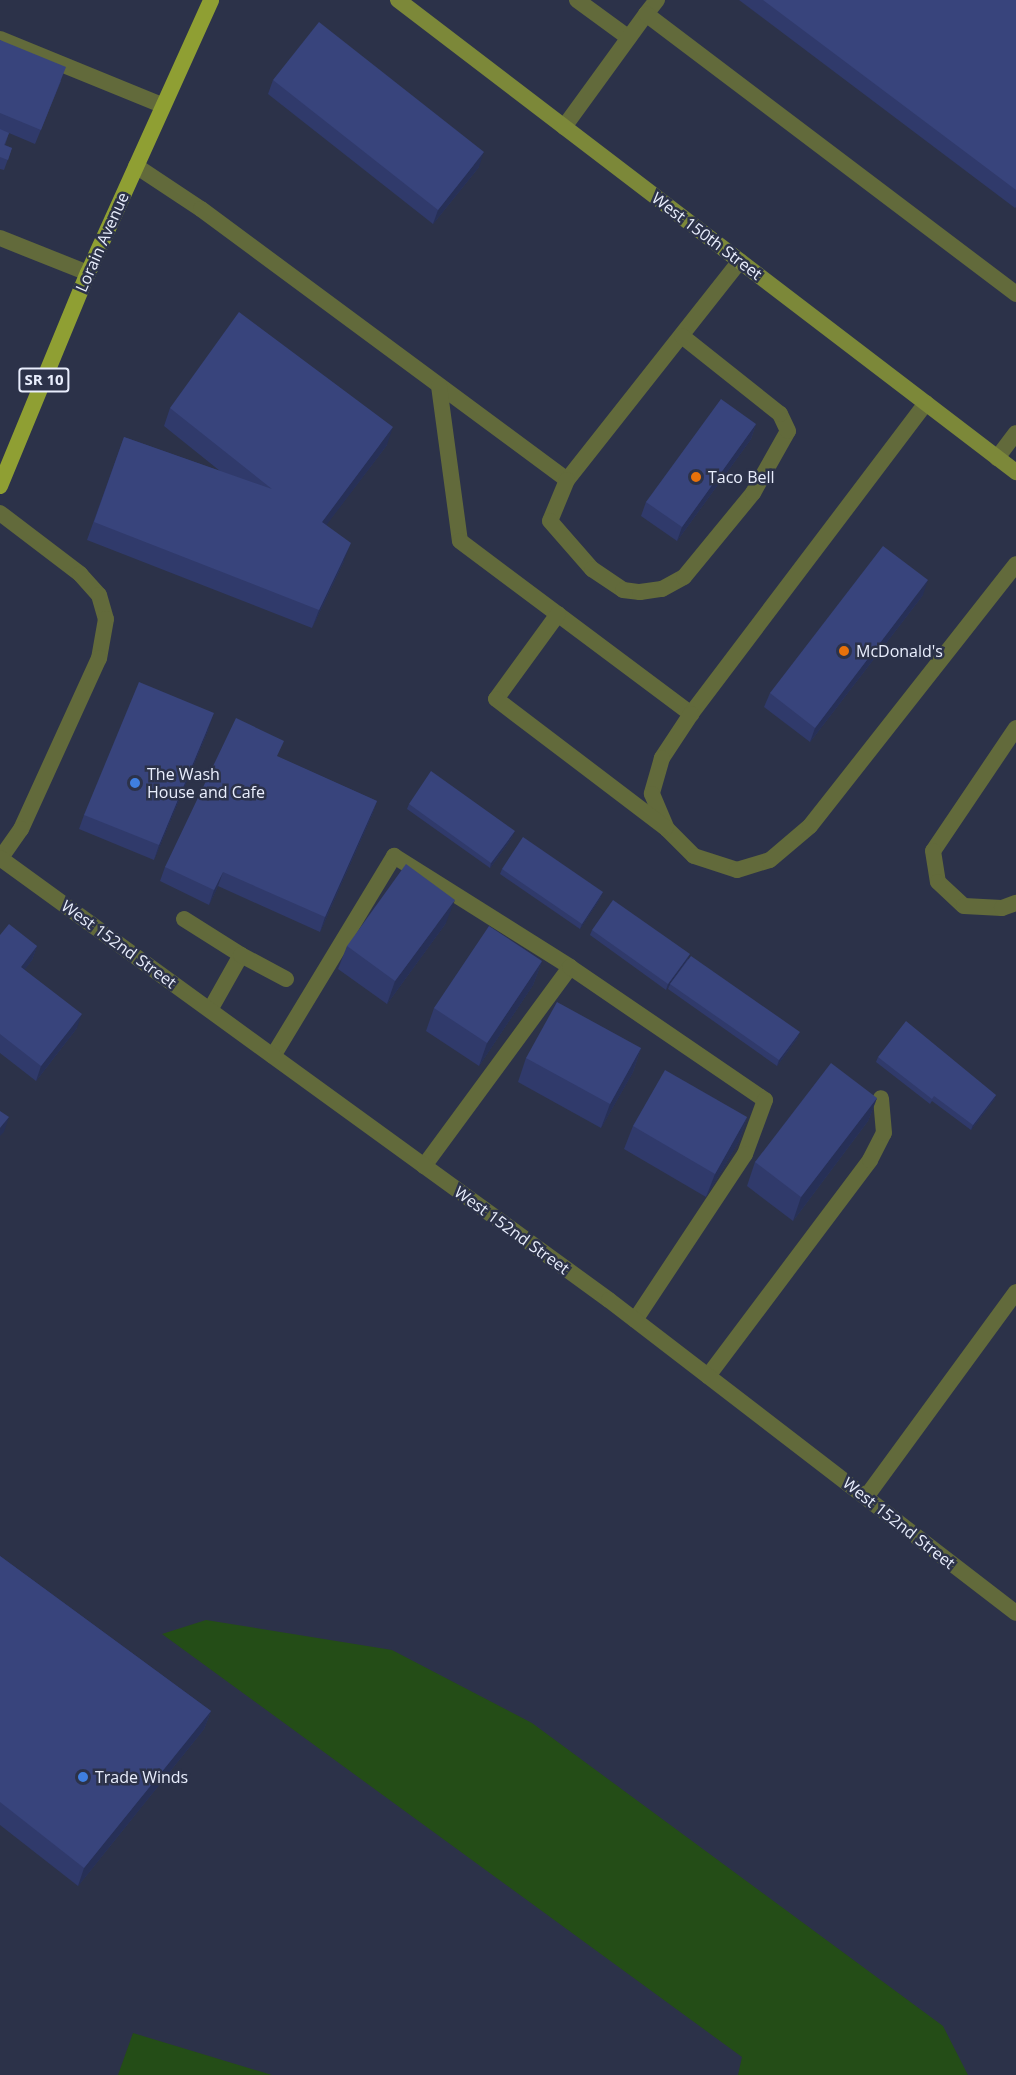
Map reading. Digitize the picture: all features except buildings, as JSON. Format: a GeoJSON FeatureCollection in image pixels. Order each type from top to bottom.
{"type":"FeatureCollection","features":[{"type":"Feature","properties":{"kind":"main road","name":"Lorain Avenue"},"geometry":{"type":"LineString","coordinates":[[0,486],[88,273],[211,0]]}},
{"type":"Feature","properties":{"kind":"main road","name":"West 150th Street"},"geometry":{"type":"LineString","coordinates":[[398,0],[1016,472]]}},
{"type":"Feature","properties":{"kind":"street"},"geometry":{"type":"LineString","coordinates":[[577,0],[629,38]]}},
{"type":"Feature","properties":{"kind":"street"},"geometry":{"type":"LineString","coordinates":[[564,127],[657,0]]}},
{"type":"Feature","properties":{"kind":"street"},"geometry":{"type":"LineString","coordinates":[[646,14],[1016,294]]}},
{"type":"Feature","properties":{"kind":"street"},"geometry":{"type":"LineString","coordinates":[[0,39],[162,105]]}},
{"type":"Feature","properties":{"kind":"street"},"geometry":{"type":"LineString","coordinates":[[136,166],[201,209],[567,480]]}},
{"type":"Feature","properties":{"kind":"street"},"geometry":{"type":"LineString","coordinates":[[0,238],[88,273]]}},
{"type":"Feature","properties":{"kind":"street"},"geometry":{"type":"LineString","coordinates":[[682,336],[780,414],[788,431],[753,493],[684,577],[662,589],[640,592],[623,590],[592,569],[550,521],[567,480],[740,261]]}},
{"type":"Feature","properties":{"kind":"street"},"geometry":{"type":"LineString","coordinates":[[439,386],[460,541],[691,714]]}},
{"type":"Feature","properties":{"kind":"street"},"geometry":{"type":"LineString","coordinates":[[667,829],[652,794],[662,758],[691,714],[926,403]]}},
{"type":"Feature","properties":{"kind":"street"},"geometry":{"type":"LineString","coordinates":[[997,458],[1016,433]]}},
{"type":"Feature","properties":{"kind":"street"},"geometry":{"type":"LineString","coordinates":[[0,513],[80,574],[99,596],[106,619],[99,658],[21,829],[1,858]]}},
{"type":"Feature","properties":{"kind":"street"},"geometry":{"type":"LineString","coordinates":[[558,614],[496,699],[667,829],[694,856],[737,870],[770,860],[810,826],[1016,564]]}},
{"type":"Feature","properties":{"kind":"street"},"geometry":{"type":"LineString","coordinates":[[1016,728],[933,851],[938,882],[964,906],[1002,908],[1016,903]]}},
{"type":"Feature","properties":{"kind":"street"},"geometry":{"type":"LineString","coordinates":[[273,1056],[394,856],[570,967],[765,1100],[745,1155],[635,1320]]}},
{"type":"Feature","properties":{"kind":"street","name":"West 152nd Street"},"geometry":{"type":"LineString","coordinates":[[1,858],[635,1320],[1016,1612]]}},
{"type":"Feature","properties":{"kind":"street"},"geometry":{"type":"LineString","coordinates":[[184,919],[286,979]]}},
{"type":"Feature","properties":{"kind":"street"},"geometry":{"type":"LineString","coordinates":[[210,1010],[241,954]]}},
{"type":"Feature","properties":{"kind":"street"},"geometry":{"type":"LineString","coordinates":[[424,1166],[570,967]]}},
{"type":"Feature","properties":{"kind":"street"},"geometry":{"type":"LineString","coordinates":[[708,1376],[870,1160],[884,1133],[881,1098]]}},
{"type":"Feature","properties":{"kind":"street"},"geometry":{"type":"LineString","coordinates":[[866,1497],[1016,1292]]}},
{"type":"Feature","properties":{"kind":"green space"},"geometry":{"type":"Polygon","coordinates":[[[206,1620],[392,1650],[532,1723],[943,2026],[968,2075],[738,2075],[742,2057],[162,1634],[206,1620]]]}},
{"type":"Feature","properties":{"kind":"green space"},"geometry":{"type":"Polygon","coordinates":[[[133,2033],[272,2075],[118,2075],[133,2033]]]}},
{"type":"Feature","properties":{"kind":"place","name":"Taco Bell"},"geometry":{"type":"Point","coordinates":[696,477]}},
{"type":"Feature","properties":{"kind":"place","name":"McDonald's"},"geometry":{"type":"Point","coordinates":[844,651]}},
{"type":"Feature","properties":{"kind":"place","name":"The Wash House and Cafe"},"geometry":{"type":"Point","coordinates":[135,783]}},
{"type":"Feature","properties":{"kind":"place","name":"Trade Winds"},"geometry":{"type":"Point","coordinates":[83,1777]}}]}
